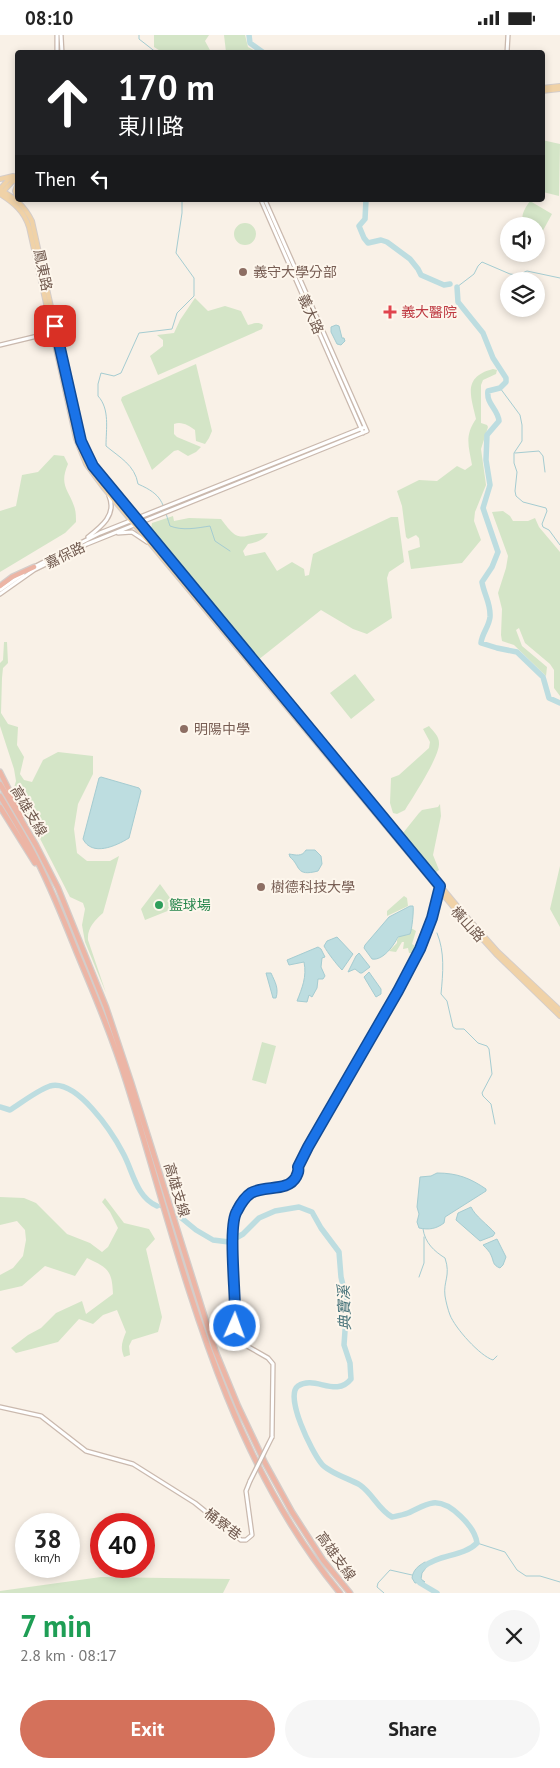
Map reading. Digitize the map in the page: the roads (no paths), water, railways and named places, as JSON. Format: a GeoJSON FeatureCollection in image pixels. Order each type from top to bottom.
{"type":"FeatureCollection","features":[{"type":"Feature","properties":{"kind":"highway"},"geometry":{"type":"LineString","coordinates":[[0,585],[34,567]]}},
{"type":"Feature","properties":{"kind":"highway"},"geometry":{"type":"LineString","coordinates":[[0,772],[43,857]]}},
{"type":"Feature","properties":{"kind":"highway","name":"高雄支線"},"geometry":{"type":"LineString","coordinates":[[0,784],[43,857],[58,888],[106,1007],[215,1351],[265,1463],[292,1512],[322,1560],[350,1593]]}},
{"type":"Feature","properties":{"kind":"highway","name":"高雄支線"},"geometry":{"type":"LineString","coordinates":[[0,796],[30,847],[47,881],[100,1009],[126,1082],[208,1350],[260,1469],[317,1565],[340,1593]]}},
{"type":"Feature","properties":{"kind":"highway"},"geometry":{"type":"LineString","coordinates":[[0,807],[47,881]]}},
{"type":"Feature","properties":{"kind":"main road"},"geometry":{"type":"LineString","coordinates":[[545,90],[560,87]]}},
{"type":"Feature","properties":{"kind":"main road"},"geometry":{"type":"LineString","coordinates":[[0,179],[15,176]]}},
{"type":"Feature","properties":{"kind":"main road"},"geometry":{"type":"LineString","coordinates":[[1,192],[8,180],[15,176]]}},
{"type":"Feature","properties":{"kind":"main road"},"geometry":{"type":"LineString","coordinates":[[1,192],[15,183]]}},
{"type":"Feature","properties":{"kind":"main road","name":"鳳東路"},"geometry":{"type":"LineString","coordinates":[[1,192],[15,198]]}},
{"type":"Feature","properties":{"kind":"main road","name":"鳳東路"},"geometry":{"type":"LineString","coordinates":[[1,192],[16,205],[27,219],[55,332]]}},
{"type":"Feature","properties":{"kind":"main road","name":"鳳東路"},"geometry":{"type":"LineString","coordinates":[[20,202],[32,221],[81,452],[86,464],[134,525]]}},
{"type":"Feature","properties":{"kind":"main road","name":"鳳東路"},"geometry":{"type":"LineString","coordinates":[[74,417],[81,441],[93,466],[140,523]]}},
{"type":"Feature","properties":{"kind":"main road","name":"橫山路"},"geometry":{"type":"LineString","coordinates":[[140,523],[440,889],[498,952],[560,1010]]}},
{"type":"Feature","properties":{"kind":"main road","name":"橫山路"},"geometry":{"type":"LineString","coordinates":[[134,525],[496,954],[560,1016]]}},
{"type":"Feature","properties":{"kind":"street"},"geometry":{"type":"LineString","coordinates":[[57,35],[57,50]]}},
{"type":"Feature","properties":{"kind":"street"},"geometry":{"type":"LineString","coordinates":[[61,35],[62,50]]}},
{"type":"Feature","properties":{"kind":"street"},"geometry":{"type":"LineString","coordinates":[[507,50],[508,35]]}},
{"type":"Feature","properties":{"kind":"street","name":"義大路"},"geometry":{"type":"LineString","coordinates":[[264,202],[363,428]]}},
{"type":"Feature","properties":{"kind":"street"},"geometry":{"type":"LineString","coordinates":[[0,345],[55,332]]}},
{"type":"Feature","properties":{"kind":"street"},"geometry":{"type":"LineString","coordinates":[[136,519],[363,428],[367,431],[140,523]]}},
{"type":"Feature","properties":{"kind":"street"},"geometry":{"type":"LineString","coordinates":[[83,541],[104,523],[110,514],[111,501],[103,487]]}},
{"type":"Feature","properties":{"kind":"street","name":"嘉保路"},"geometry":{"type":"LineString","coordinates":[[0,590],[34,567],[83,541],[136,519]]}},
{"type":"Feature","properties":{"kind":"street","name":"嘉保路"},"geometry":{"type":"LineString","coordinates":[[0,594],[34,570],[87,544],[140,523]]}},
{"type":"Feature","properties":{"kind":"street"},"geometry":{"type":"LineString","coordinates":[[108,535],[132,532],[142,537],[150,545]]}},
{"type":"Feature","properties":{"kind":"street","name":"桶寮巷"},"geometry":{"type":"LineString","coordinates":[[0,1407],[41,1416],[86,1451],[133,1464],[195,1503],[241,1540],[246,1541],[252,1535],[246,1491],[272,1437],[273,1364],[268,1358],[246,1346],[235,1330],[234,1216],[248,1196],[258,1191],[291,1184],[308,1147],[420,949],[440,889]]}},
{"type":"Feature","properties":{"kind":"water"},"geometry":{"type":"Polygon","coordinates":[[[339,326],[342,338],[345,341],[341,345],[337,344],[331,332],[331,327],[339,326]]]}},
{"type":"Feature","properties":{"kind":"water"},"geometry":{"type":"Polygon","coordinates":[[[99,778],[139,788],[141,791],[129,838],[111,847],[98,849],[92,848],[83,839],[99,778]]]}},
{"type":"Feature","properties":{"kind":"water"},"geometry":{"type":"Polygon","coordinates":[[[306,850],[315,850],[321,856],[322,864],[318,871],[302,872],[289,854],[301,855],[306,850]]]}},
{"type":"Feature","properties":{"kind":"water"},"geometry":{"type":"Polygon","coordinates":[[[413,906],[413,908],[410,934],[398,937],[384,955],[380,958],[372,959],[364,948],[365,945],[389,917],[413,906]]]}},
{"type":"Feature","properties":{"kind":"water"},"geometry":{"type":"Polygon","coordinates":[[[337,937],[353,954],[342,970],[324,946],[327,941],[337,937]]]}},
{"type":"Feature","properties":{"kind":"water"},"geometry":{"type":"Polygon","coordinates":[[[318,947],[325,957],[322,958],[321,967],[325,976],[323,979],[318,979],[317,988],[312,997],[309,995],[307,1002],[297,1001],[304,978],[304,962],[289,965],[287,960],[318,947]]]}},
{"type":"Feature","properties":{"kind":"water"},"geometry":{"type":"Polygon","coordinates":[[[359,953],[370,967],[362,973],[355,969],[348,972],[356,956],[359,953]]]}},
{"type":"Feature","properties":{"kind":"water"},"geometry":{"type":"Polygon","coordinates":[[[369,972],[381,989],[381,994],[376,997],[364,977],[369,972]]]}},
{"type":"Feature","properties":{"kind":"water"},"geometry":{"type":"Polygon","coordinates":[[[266,973],[271,973],[275,982],[277,988],[276,998],[273,998],[266,973]]]}},
{"type":"Feature","properties":{"kind":"water"},"geometry":{"type":"Polygon","coordinates":[[[437,1173],[451,1174],[469,1179],[486,1189],[486,1191],[445,1217],[444,1223],[438,1227],[432,1229],[419,1228],[417,1207],[420,1177],[431,1176],[437,1173]]]}},
{"type":"Feature","properties":{"kind":"water"},"geometry":{"type":"Polygon","coordinates":[[[471,1207],[495,1233],[493,1236],[480,1241],[456,1220],[458,1213],[471,1207]]]}},
{"type":"Feature","properties":{"kind":"water"},"geometry":{"type":"Polygon","coordinates":[[[497,1239],[506,1257],[500,1268],[494,1264],[488,1250],[483,1245],[497,1239]]]}},
{"type":"Feature","properties":{"kind":"water"},"geometry":{"type":"Polygon","coordinates":[[[425,1562],[429,1564],[422,1573],[421,1579],[425,1582],[415,1583],[412,1578],[413,1573],[425,1562]]]}},
{"type":"Feature","properties":{"kind":"waterway"},"geometry":{"type":"LineString","coordinates":[[139,35],[139,39],[153,50]]}},
{"type":"Feature","properties":{"kind":"waterway"},"geometry":{"type":"LineString","coordinates":[[249,35],[250,43],[260,50]]}},
{"type":"Feature","properties":{"kind":"waterway"},"geometry":{"type":"LineString","coordinates":[[182,202],[176,253],[194,278],[194,296],[177,313],[172,329],[139,333],[121,373],[114,376],[101,373],[98,384],[98,396],[106,413],[106,446],[130,467],[138,484],[157,496],[163,505],[170,526],[185,529],[210,526],[215,541],[230,551]]}},
{"type":"Feature","properties":{"kind":"waterway"},"geometry":{"type":"LineString","coordinates":[[366,202],[365,219],[359,226],[368,243],[381,240],[387,242],[410,259],[421,275],[444,285],[450,284]]}},
{"type":"Feature","properties":{"kind":"waterway"},"geometry":{"type":"LineString","coordinates":[[457,287],[474,274],[482,262],[510,274],[518,275],[527,271],[560,278]]}},
{"type":"Feature","properties":{"kind":"waterway"},"geometry":{"type":"LineString","coordinates":[[457,287],[458,302],[483,333],[493,358],[506,378],[506,382],[500,388],[488,391],[490,403],[497,413],[499,421],[487,435],[486,460],[490,485],[483,508],[498,552],[492,567],[482,582],[490,617],[481,643],[517,652],[543,677],[549,698],[560,703]]}},
{"type":"Feature","properties":{"kind":"waterway"},"geometry":{"type":"LineString","coordinates":[[500,388],[520,415],[522,425],[522,441],[514,453],[514,463],[517,472],[516,496],[523,502],[546,508],[543,527],[549,530],[560,545]]}},
{"type":"Feature","properties":{"kind":"waterway"},"geometry":{"type":"LineString","coordinates":[[515,453],[539,451],[543,456],[545,472]]}},
{"type":"Feature","properties":{"kind":"waterway"},"geometry":{"type":"LineString","coordinates":[[437,933],[440,940],[443,970],[441,994],[447,1001],[453,1027],[464,1029],[478,1043],[487,1046],[489,1049],[492,1074],[482,1093],[491,1104],[495,1124]]}},
{"type":"Feature","properties":{"kind":"waterway","name":"典寶溪"},"geometry":{"type":"LineString","coordinates":[[0,1107],[10,1110],[50,1086],[60,1086],[71,1091],[92,1109],[111,1133],[123,1153],[140,1190],[150,1202],[157,1206]]}},
{"type":"Feature","properties":{"kind":"waterway","name":"典寶溪"},"geometry":{"type":"LineString","coordinates":[[157,1206],[162,1208]]}},
{"type":"Feature","properties":{"kind":"waterway","name":"典寶溪"},"geometry":{"type":"LineString","coordinates":[[179,1216],[196,1230],[213,1240],[229,1242],[243,1234],[259,1218],[275,1211],[299,1207],[312,1212],[339,1252],[341,1277],[347,1302],[344,1345],[350,1363],[351,1379],[339,1387],[311,1383],[298,1386],[294,1401],[297,1412],[306,1436],[321,1463],[333,1472],[360,1485],[387,1514],[392,1517],[406,1514],[433,1503],[440,1503],[461,1516],[467,1523],[477,1543],[465,1551],[436,1560],[423,1567]]}},
{"type":"Feature","properties":{"kind":"waterway"},"geometry":{"type":"LineString","coordinates":[[423,1229],[431,1246],[445,1258],[447,1264],[445,1296],[453,1321],[468,1341],[482,1353],[493,1360],[497,1356]]}},
{"type":"Feature","properties":{"kind":"waterway"},"geometry":{"type":"LineString","coordinates":[[419,1277],[424,1263],[424,1237]]}},
{"type":"Feature","properties":{"kind":"waterway"},"geometry":{"type":"LineString","coordinates":[[477,1543],[505,1552],[517,1570],[526,1576],[540,1576],[560,1582]]}},
{"type":"Feature","properties":{"kind":"waterway"},"geometry":{"type":"LineString","coordinates":[[384,1593],[377,1587],[378,1583],[390,1570],[412,1575]]}},
{"type":"Feature","properties":{"kind":"waterway","name":"典寶溪"},"geometry":{"type":"LineString","coordinates":[[417,1578],[420,1583],[437,1593]]}},
{"type":"Feature","properties":{"kind":"place","name":"義守大學分部"},"geometry":{"type":"Point","coordinates":[243,272]}},
{"type":"Feature","properties":{"kind":"place","name":"義大醫院"},"geometry":{"type":"Point","coordinates":[390,312]}},
{"type":"Feature","properties":{"kind":"place","name":"明陽中學"},"geometry":{"type":"Point","coordinates":[184,729]}},
{"type":"Feature","properties":{"kind":"place","name":"樹德科技大學"},"geometry":{"type":"Point","coordinates":[261,887]}},
{"type":"Feature","properties":{"kind":"place","name":"籃球場"},"geometry":{"type":"Point","coordinates":[159,905]}}]}
